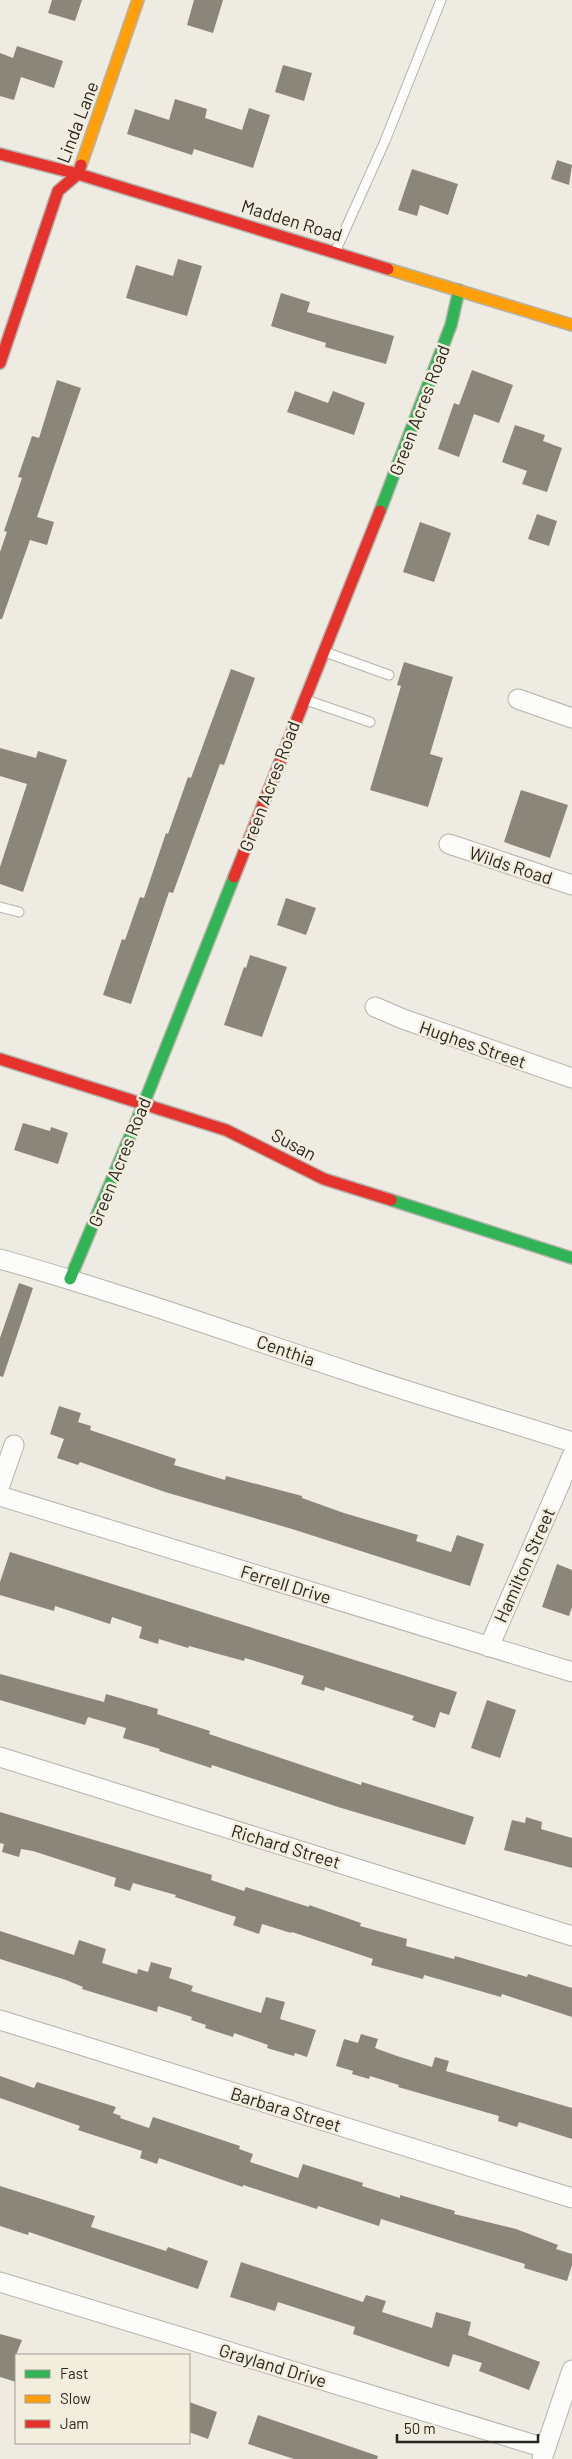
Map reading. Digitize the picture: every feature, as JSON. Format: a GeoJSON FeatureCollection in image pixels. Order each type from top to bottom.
{"type":"FeatureCollection","features":[{"type":"Feature","properties":{"kind":"street","name":"Linda Lane"},"geometry":{"type":"LineString","coordinates":[[0,364],[58,190],[78,174],[138,0]]}},
{"type":"Feature","properties":{"kind":"street","name":"Madden Road"},"geometry":{"type":"LineString","coordinates":[[0,154],[78,174],[572,326]]}},
{"type":"Feature","properties":{"kind":"street","name":"Green Acres Road"},"geometry":{"type":"LineString","coordinates":[[70,1279],[144,1103],[393,476],[451,325],[459,290]]}},
{"type":"Feature","properties":{"kind":"street"},"geometry":{"type":"LineString","coordinates":[[518,699],[572,718]]}},
{"type":"Feature","properties":{"kind":"street","name":"Wilds Road"},"geometry":{"type":"LineString","coordinates":[[449,844],[572,885]]}},
{"type":"Feature","properties":{"kind":"street","name":"Hughes Street"},"geometry":{"type":"LineString","coordinates":[[375,1008],[403,1020],[572,1078]]}},
{"type":"Feature","properties":{"kind":"street","name":"Susan"},"geometry":{"type":"LineString","coordinates":[[0,1059],[226,1130],[324,1179],[572,1258]]}},
{"type":"Feature","properties":{"kind":"street","name":"Centhia"},"geometry":{"type":"LineString","coordinates":[[0,1259],[70,1279],[241,1334],[357,1375],[572,1442]]}},
{"type":"Feature","properties":{"kind":"street"},"geometry":{"type":"LineString","coordinates":[[0,1485],[14,1445]]}},
{"type":"Feature","properties":{"kind":"street","name":"Hamilton Street"},"geometry":{"type":"LineString","coordinates":[[489,1647],[572,1456]]}},
{"type":"Feature","properties":{"kind":"street","name":"Ferrell Drive"},"geometry":{"type":"LineString","coordinates":[[0,1496],[572,1672]]}},
{"type":"Feature","properties":{"kind":"street","name":"Richard Street"},"geometry":{"type":"LineString","coordinates":[[0,1757],[572,1936]]}},
{"type":"Feature","properties":{"kind":"street","name":"Barbara Street"},"geometry":{"type":"LineString","coordinates":[[0,2020],[572,2198]]}},
{"type":"Feature","properties":{"kind":"street","name":"Grayland Drive"},"geometry":{"type":"LineString","coordinates":[[0,2282],[544,2454]]}},
{"type":"Feature","properties":{"kind":"street"},"geometry":{"type":"LineString","coordinates":[[544,2454],[572,2370]]}},
{"type":"Feature","properties":{"kind":"lane"},"geometry":{"type":"LineString","coordinates":[[335,252],[385,141],[441,0]]}},
{"type":"Feature","properties":{"kind":"lane"},"geometry":{"type":"LineString","coordinates":[[322,651],[390,675]]}},
{"type":"Feature","properties":{"kind":"lane"},"geometry":{"type":"LineString","coordinates":[[303,699],[370,722]]}},
{"type":"Feature","properties":{"kind":"lane"},"geometry":{"type":"LineString","coordinates":[[0,907],[19,912]]}},
{"type":"Feature","properties":{"kind":"building"},"geometry":{"type":"Polygon","coordinates":[[[52,0],[82,0],[75,21],[48,13],[52,0]]]}},
{"type":"Feature","properties":{"kind":"building"},"geometry":{"type":"Polygon","coordinates":[[[194,0],[223,0],[213,33],[187,25],[194,0]]]}},
{"type":"Feature","properties":{"kind":"building"},"geometry":{"type":"Polygon","coordinates":[[[17,46],[63,61],[54,88],[21,77],[14,100],[0,96],[0,53],[13,58],[17,46]]]}},
{"type":"Feature","properties":{"kind":"building"},"geometry":{"type":"Polygon","coordinates":[[[283,65],[312,73],[304,101],[275,92],[283,65]]]}},
{"type":"Feature","properties":{"kind":"building"},"geometry":{"type":"Polygon","coordinates":[[[175,99],[207,109],[205,118],[242,130],[249,108],[270,115],[253,168],[194,149],[192,155],[127,134],[135,109],[169,120],[175,99]]]}},
{"type":"Feature","properties":{"kind":"building"},"geometry":{"type":"Polygon","coordinates":[[[557,160],[572,165],[569,185],[551,179],[557,160]]]}},
{"type":"Feature","properties":{"kind":"building"},"geometry":{"type":"Polygon","coordinates":[[[412,169],[458,184],[448,215],[420,205],[417,216],[398,210],[412,169]]]}},
{"type":"Feature","properties":{"kind":"building"},"geometry":{"type":"Polygon","coordinates":[[[178,259],[202,266],[187,316],[126,298],[136,265],[173,276],[178,259]]]}},
{"type":"Feature","properties":{"kind":"building"},"geometry":{"type":"Polygon","coordinates":[[[281,293],[310,302],[307,312],[394,336],[386,364],[325,347],[326,343],[271,326],[281,293]]]}},
{"type":"Feature","properties":{"kind":"building"},"geometry":{"type":"Polygon","coordinates":[[[472,370],[513,385],[499,423],[474,414],[459,457],[438,449],[454,403],[459,405],[472,370]]]}},
{"type":"Feature","properties":{"kind":"building"},"geometry":{"type":"Polygon","coordinates":[[[57,380],[81,388],[37,517],[54,522],[47,545],[30,540],[2,619],[0,619],[0,552],[7,532],[4,531],[22,478],[18,477],[32,436],[39,438],[57,380]]]}},
{"type":"Feature","properties":{"kind":"building"},"geometry":{"type":"Polygon","coordinates":[[[295,391],[328,403],[333,391],[365,403],[354,435],[287,412],[295,391]]]}},
{"type":"Feature","properties":{"kind":"building"},"geometry":{"type":"Polygon","coordinates":[[[515,425],[545,435],[543,441],[562,448],[547,492],[522,484],[527,471],[502,462],[515,425]]]}},
{"type":"Feature","properties":{"kind":"building"},"geometry":{"type":"Polygon","coordinates":[[[537,514],[557,521],[549,546],[528,539],[537,514]]]}},
{"type":"Feature","properties":{"kind":"building"},"geometry":{"type":"Polygon","coordinates":[[[420,522],[451,533],[434,582],[403,572],[420,522]]]}},
{"type":"Feature","properties":{"kind":"building"},"geometry":{"type":"Polygon","coordinates":[[[404,662],[453,677],[430,754],[443,758],[428,807],[370,790],[401,686],[397,685],[404,662]]]}},
{"type":"Feature","properties":{"kind":"building"},"geometry":{"type":"Polygon","coordinates":[[[231,669],[255,678],[224,765],[220,764],[173,893],[169,892],[131,1004],[103,995],[122,939],[125,940],[140,897],[144,898],[166,833],[168,834],[188,777],[191,778],[231,669]]]}},
{"type":"Feature","properties":{"kind":"building"},"geometry":{"type":"Polygon","coordinates":[[[0,748],[36,758],[38,751],[67,760],[23,892],[0,884],[0,867],[27,784],[0,776],[0,748]]]}},
{"type":"Feature","properties":{"kind":"building"},"geometry":{"type":"Polygon","coordinates":[[[521,790],[568,805],[550,858],[504,842],[521,790]]]}},
{"type":"Feature","properties":{"kind":"building"},"geometry":{"type":"Polygon","coordinates":[[[286,898],[316,908],[306,935],[277,925],[286,898]]]}},
{"type":"Feature","properties":{"kind":"building"},"geometry":{"type":"Polygon","coordinates":[[[250,955],[287,967],[262,1037],[224,1025],[250,955]]]}},
{"type":"Feature","properties":{"kind":"building"},"geometry":{"type":"Polygon","coordinates":[[[23,1123],[50,1131],[51,1127],[68,1133],[58,1164],[14,1150],[23,1123]]]}},
{"type":"Feature","properties":{"kind":"building"},"geometry":{"type":"Polygon","coordinates":[[[19,1283],[33,1288],[3,1377],[0,1376],[0,1338],[19,1283]]]}},
{"type":"Feature","properties":{"kind":"building"},"geometry":{"type":"Polygon","coordinates":[[[59,1406],[81,1413],[78,1422],[91,1426],[90,1430],[176,1459],[174,1465],[225,1480],[226,1476],[302,1496],[302,1498],[344,1513],[418,1535],[416,1541],[451,1552],[457,1535],[484,1544],[470,1586],[292,1529],[165,1492],[80,1462],[78,1465],[57,1458],[64,1439],[50,1434],[59,1406]]]}},
{"type":"Feature","properties":{"kind":"building"},"geometry":{"type":"Polygon","coordinates":[[[10,1552],[457,1692],[449,1715],[440,1712],[435,1728],[412,1720],[414,1716],[325,1687],[324,1691],[301,1684],[304,1676],[245,1658],[244,1661],[159,1639],[158,1644],[139,1638],[142,1627],[112,1617],[110,1624],[55,1606],[54,1611],[0,1595],[0,1582],[10,1552]]]}},
{"type":"Feature","properties":{"kind":"building"},"geometry":{"type":"Polygon","coordinates":[[[557,1564],[572,1570],[572,1607],[569,1616],[542,1607],[557,1564]]]}},
{"type":"Feature","properties":{"kind":"building"},"geometry":{"type":"Polygon","coordinates":[[[0,1674],[104,1702],[106,1694],[158,1709],[157,1714],[210,1731],[209,1734],[361,1785],[362,1782],[474,1817],[465,1845],[338,1807],[212,1765],[211,1768],[159,1751],[160,1749],[123,1738],[126,1728],[88,1717],[85,1725],[0,1700],[0,1674]]]}},
{"type":"Feature","properties":{"kind":"building"},"geometry":{"type":"Polygon","coordinates":[[[487,1700],[516,1710],[500,1758],[471,1748],[487,1700]]]}},
{"type":"Feature","properties":{"kind":"building"},"geometry":{"type":"Polygon","coordinates":[[[0,1812],[212,1875],[211,1880],[244,1891],[246,1887],[309,1907],[309,1905],[361,1923],[360,1926],[407,1939],[406,1946],[454,1959],[455,1956],[527,1977],[528,1974],[572,1988],[572,2017],[502,1994],[501,1997],[424,1975],[423,1979],[371,1965],[373,1959],[262,1924],[259,1934],[233,1925],[236,1917],[175,1897],[176,1895],[133,1883],[130,1891],[114,1886],[116,1878],[33,1851],[21,1849],[19,1857],[2,1852],[4,1844],[0,1843],[0,1812]]]}},
{"type":"Feature","properties":{"kind":"building"},"geometry":{"type":"Polygon","coordinates":[[[526,1817],[542,1822],[541,1829],[572,1838],[572,1868],[504,1850],[512,1820],[525,1823],[526,1817]]]}},
{"type":"Feature","properties":{"kind":"building"},"geometry":{"type":"Polygon","coordinates":[[[0,1931],[74,1955],[79,1940],[106,1949],[102,1963],[137,1974],[138,1969],[148,1972],[151,1962],[172,1968],[169,1978],[193,1986],[191,1991],[261,2013],[266,1997],[285,2002],[280,2019],[316,2030],[307,2057],[295,2053],[294,2056],[267,2048],[268,2045],[234,2033],[233,2037],[205,2028],[206,2025],[191,2020],[192,2017],[158,2006],[157,2012],[82,1989],[83,1987],[66,1980],[0,1959],[0,1931]]]}},
{"type":"Feature","properties":{"kind":"building"},"geometry":{"type":"Polygon","coordinates":[[[361,2034],[378,2039],[375,2048],[394,2055],[432,2067],[435,2057],[449,2061],[446,2071],[572,2108],[572,2139],[519,2122],[517,2127],[498,2121],[499,2116],[398,2087],[399,2085],[370,2076],[369,2079],[352,2074],[353,2071],[336,2066],[344,2039],[358,2043],[361,2034]]]}},
{"type":"Feature","properties":{"kind":"building"},"geometry":{"type":"Polygon","coordinates":[[[0,2076],[34,2088],[37,2082],[116,2107],[113,2113],[121,2116],[120,2118],[149,2128],[153,2117],[240,2146],[239,2149],[253,2154],[250,2162],[298,2178],[303,2164],[363,2183],[362,2186],[400,2198],[400,2195],[455,2211],[454,2214],[516,2229],[558,2245],[556,2249],[572,2254],[572,2265],[567,2281],[524,2268],[525,2264],[381,2219],[379,2226],[318,2206],[317,2209],[243,2185],[243,2187],[159,2158],[157,2164],[140,2158],[142,2151],[78,2130],[80,2126],[0,2098],[0,2076]]]}},
{"type":"Feature","properties":{"kind":"building"},"geometry":{"type":"Polygon","coordinates":[[[0,2186],[95,2216],[91,2227],[166,2251],[168,2247],[208,2261],[198,2289],[29,2232],[28,2235],[0,2226],[0,2186]]]}},
{"type":"Feature","properties":{"kind":"building"},"geometry":{"type":"Polygon","coordinates":[[[241,2262],[363,2302],[366,2295],[386,2301],[382,2312],[432,2328],[436,2312],[471,2322],[468,2335],[540,2362],[529,2390],[479,2371],[482,2363],[453,2354],[449,2367],[353,2334],[355,2327],[278,2302],[275,2311],[230,2297],[241,2262]]]}},
{"type":"Feature","properties":{"kind":"building"},"geometry":{"type":"Polygon","coordinates":[[[0,2334],[22,2340],[15,2354],[15,2382],[0,2377],[0,2334]]]}},
{"type":"Feature","properties":{"kind":"building"},"geometry":{"type":"Polygon","coordinates":[[[190,2402],[217,2412],[208,2439],[190,2432],[190,2402]]]}},
{"type":"Feature","properties":{"kind":"building"},"geometry":{"type":"Polygon","coordinates":[[[258,2415],[378,2456],[377,2459],[294,2459],[248,2444],[258,2415]]]}},
{"type":"Feature","properties":{"kind":"traffic: fast"},"geometry":{"type":"LineString","coordinates":[[380,511],[451,325],[459,290]]}},
{"type":"Feature","properties":{"kind":"traffic: fast"},"geometry":{"type":"LineString","coordinates":[[70,1279],[144,1103],[234,877]]}},
{"type":"Feature","properties":{"kind":"traffic: fast"},"geometry":{"type":"LineString","coordinates":[[391,1200],[572,1258]]}},
{"type":"Feature","properties":{"kind":"traffic: slow"},"geometry":{"type":"LineString","coordinates":[[81,165],[138,0]]}},
{"type":"Feature","properties":{"kind":"traffic: slow"},"geometry":{"type":"LineString","coordinates":[[388,269],[572,325]]}},
{"type":"Feature","properties":{"kind":"traffic: jam"},"geometry":{"type":"LineString","coordinates":[[0,154],[78,174],[388,269]]}},
{"type":"Feature","properties":{"kind":"traffic: jam"},"geometry":{"type":"LineString","coordinates":[[0,363],[58,191],[78,174],[81,165]]}},
{"type":"Feature","properties":{"kind":"traffic: jam"},"geometry":{"type":"LineString","coordinates":[[234,877],[380,511]]}},
{"type":"Feature","properties":{"kind":"traffic: jam"},"geometry":{"type":"LineString","coordinates":[[0,1059],[226,1130],[324,1179],[391,1200]]}}]}
